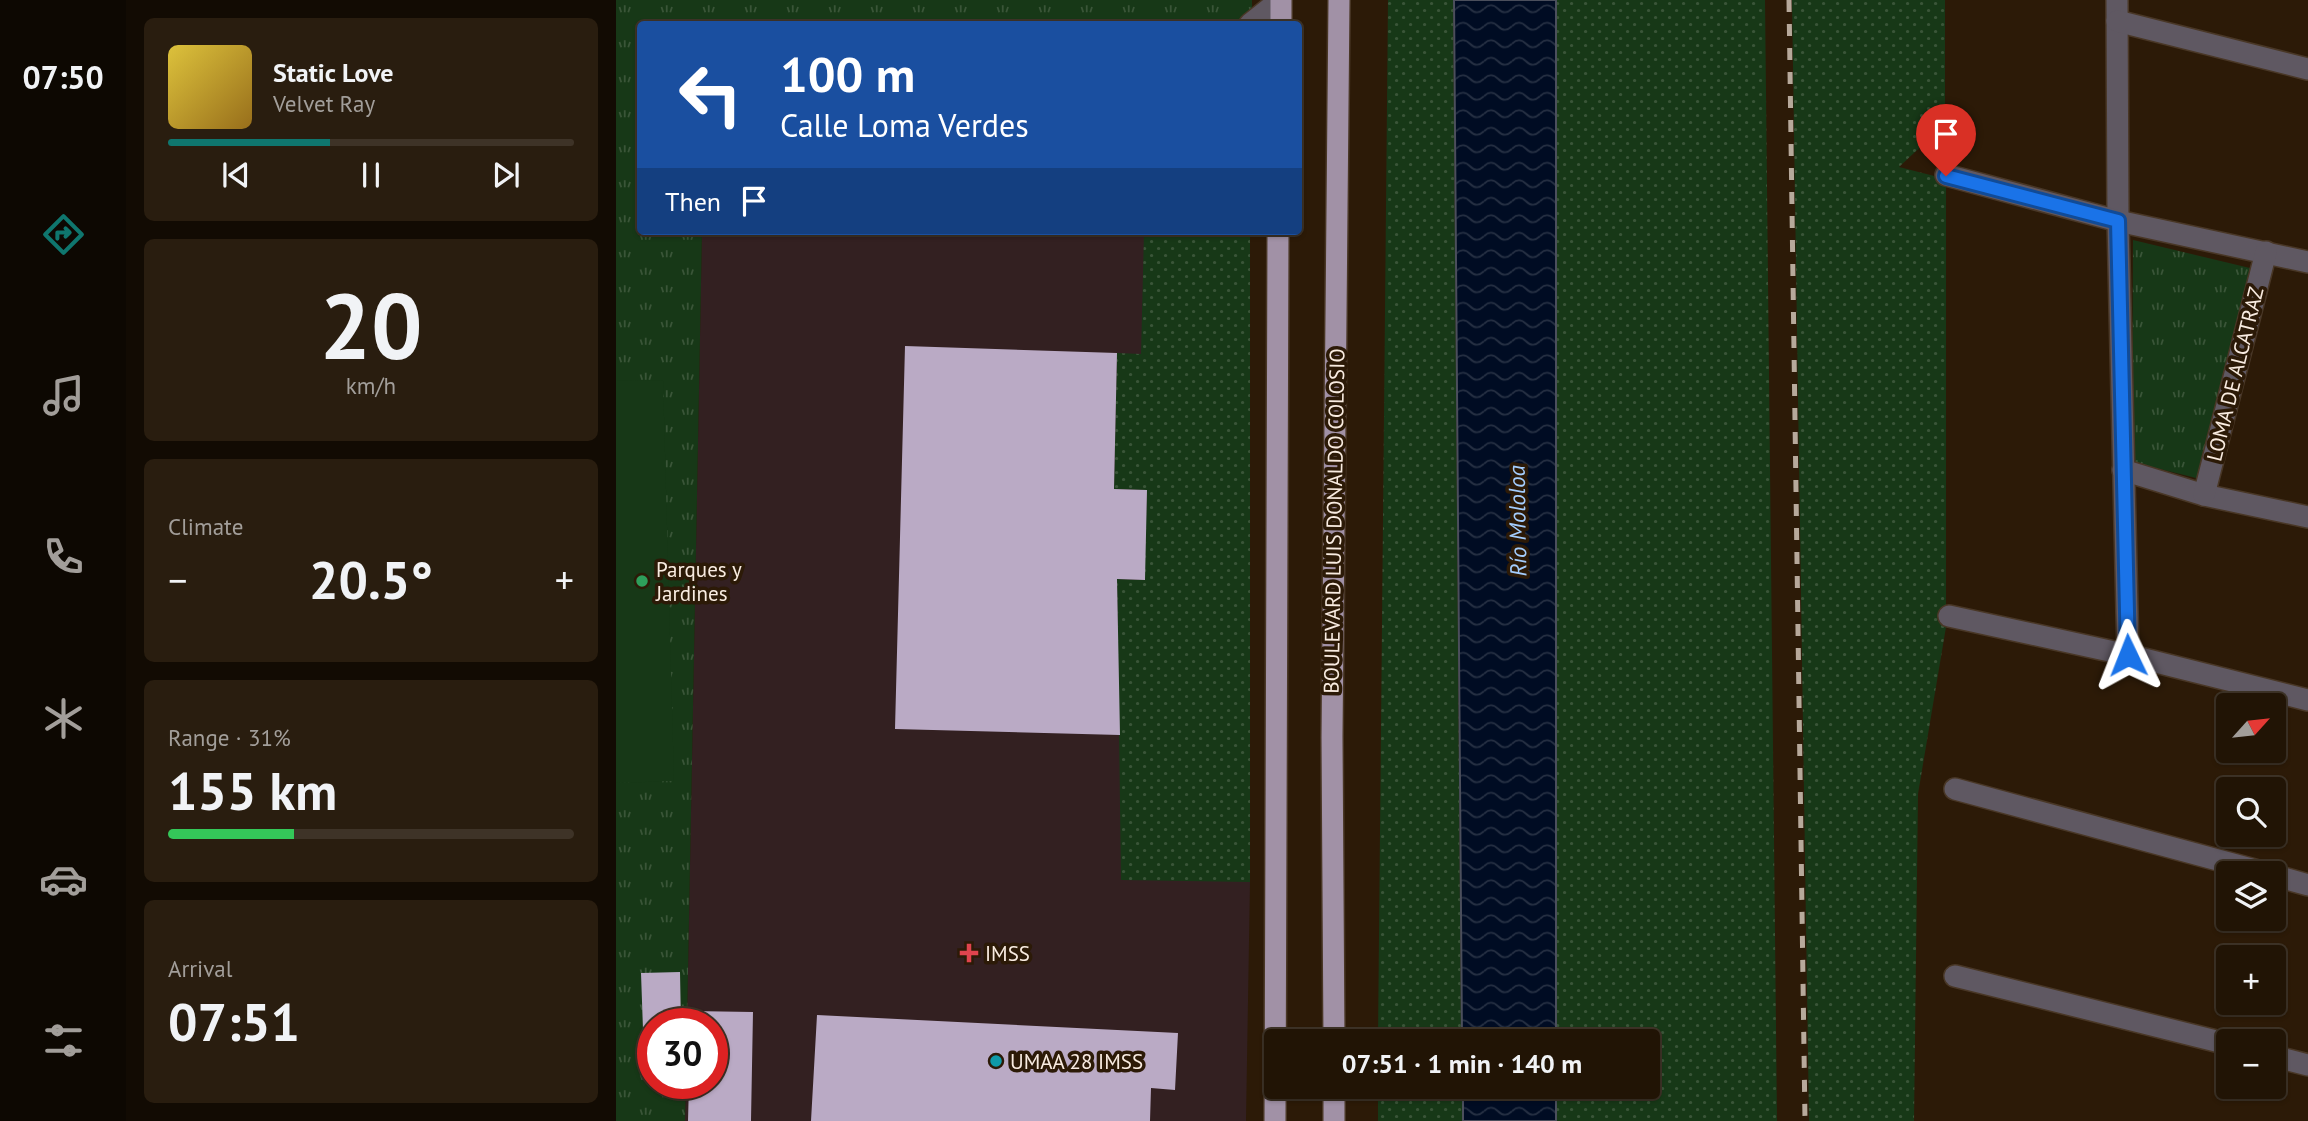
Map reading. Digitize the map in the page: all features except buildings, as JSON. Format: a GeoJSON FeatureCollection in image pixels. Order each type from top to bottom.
{"type":"FeatureCollection","features":[{"type":"Feature","properties":{"kind":"main road"},"geometry":{"type":"LineString","coordinates":[[1281,0],[1281,21]]}},
{"type":"Feature","properties":{"kind":"main road","name":"BOULEVARD LUIS DONALDO COLOSIO"},"geometry":{"type":"LineString","coordinates":[[1334,1029],[1332,723],[1339,0]]}},
{"type":"Feature","properties":{"kind":"main road"},"geometry":{"type":"LineString","coordinates":[[1275,1121],[1278,235]]}},
{"type":"Feature","properties":{"kind":"main road"},"geometry":{"type":"LineString","coordinates":[[1334,1099],[1334,1121]]}},
{"type":"Feature","properties":{"kind":"street"},"geometry":{"type":"LineString","coordinates":[[1254,21],[1281,0]]}},
{"type":"Feature","properties":{"kind":"street"},"geometry":{"type":"LineString","coordinates":[[2128,655],[2118,221],[2117,11],[2308,69]]}},
{"type":"Feature","properties":{"kind":"street"},"geometry":{"type":"LineString","coordinates":[[1946,176],[2118,221],[2308,262]]}},
{"type":"Feature","properties":{"kind":"street","name":"LOMA DE ALCATRAZ"},"geometry":{"type":"LineString","coordinates":[[2204,495],[2266,252]]}},
{"type":"Feature","properties":{"kind":"street"},"geometry":{"type":"LineString","coordinates":[[2123,470],[2204,495],[2308,517]]}},
{"type":"Feature","properties":{"kind":"street"},"geometry":{"type":"LineString","coordinates":[[1949,616],[2128,655],[2308,700]]}},
{"type":"Feature","properties":{"kind":"street"},"geometry":{"type":"LineString","coordinates":[[1955,789],[2222,861]]}},
{"type":"Feature","properties":{"kind":"street"},"geometry":{"type":"LineString","coordinates":[[2286,879],[2308,885]]}},
{"type":"Feature","properties":{"kind":"street"},"geometry":{"type":"LineString","coordinates":[[1955,976],[2216,1041]]}},
{"type":"Feature","properties":{"kind":"street"},"geometry":{"type":"LineString","coordinates":[[2286,1059],[2308,1065]]}},
{"type":"Feature","properties":{"kind":"shaded area"},"geometry":{"type":"Polygon","coordinates":[[[702,235],[1250,235],[1250,882],[1246,1121],[685,1121],[686,1099],[728,1099],[728,1008],[687,1008],[702,235]]]}},
{"type":"Feature","properties":{"kind":"green space"},"geometry":{"type":"Polygon","coordinates":[[[616,0],[1252,0],[1252,21],[637,21],[637,235],[702,235],[687,1008],[637,1008],[637,1099],[686,1099],[685,1121],[616,1121],[616,0]]]}},
{"type":"Feature","properties":{"kind":"green space"},"geometry":{"type":"Polygon","coordinates":[[[1388,0],[1453,0],[1461,1029],[1378,1029],[1388,0]]]}},
{"type":"Feature","properties":{"kind":"green space"},"geometry":{"type":"Polygon","coordinates":[[[1557,0],[1765,0],[1777,1121],[1557,1121],[1557,1099],[1660,1099],[1660,1029],[1557,1029],[1557,0]]]}},
{"type":"Feature","properties":{"kind":"green space"},"geometry":{"type":"Polygon","coordinates":[[[1792,0],[1945,0],[1945,124],[1899,167],[1946,179],[1946,627],[1918,794],[1914,1121],[1809,1121],[1792,0]]]}},
{"type":"Feature","properties":{"kind":"green space"},"geometry":{"type":"Polygon","coordinates":[[[1144,235],[1250,235],[1250,882],[1121,880],[1117,579],[1144,580],[1147,490],[1114,489],[1117,353],[1141,354],[1144,235]]]}},
{"type":"Feature","properties":{"kind":"green space"},"geometry":{"type":"Polygon","coordinates":[[[2133,240],[2254,269],[2200,479],[2132,462],[2133,240]]]}},
{"type":"Feature","properties":{"kind":"green space","name":"Parques y Jardines"},"geometry":{"type":"Polygon","coordinates":[[[663,380],[674,781],[616,783],[616,381],[663,380]]]}},
{"type":"Feature","properties":{"kind":"green space"},"geometry":{"type":"Polygon","coordinates":[[[1378,1099],[1462,1099],[1462,1121],[1378,1121],[1378,1099]]]}},
{"type":"Feature","properties":{"kind":"water","name":"Río Mololoa"},"geometry":{"type":"Polygon","coordinates":[[[1454,0],[1556,0],[1556,1029],[1462,1029],[1454,0]]]}},
{"type":"Feature","properties":{"kind":"water"},"geometry":{"type":"Polygon","coordinates":[[[1463,1099],[1556,1099],[1556,1121],[1463,1121],[1463,1099]]]}},
{"type":"Feature","properties":{"kind":"railway"},"geometry":{"type":"LineString","coordinates":[[1789,0],[1805,1121]]}},
{"type":"Feature","properties":{"kind":"place","name":"Parques y Jardines"},"geometry":{"type":"Point","coordinates":[642,581]}},
{"type":"Feature","properties":{"kind":"place","name":"IMSS"},"geometry":{"type":"Point","coordinates":[969,953]}},
{"type":"Feature","properties":{"kind":"place","name":"UMAA 28 IMSS"},"geometry":{"type":"Point","coordinates":[996,1061]}},
{"type":"Feature","properties":{"kind":"route"},"geometry":{"type":"LineString","coordinates":[[1946,176],[2118,221],[2128,655]]}}]}
